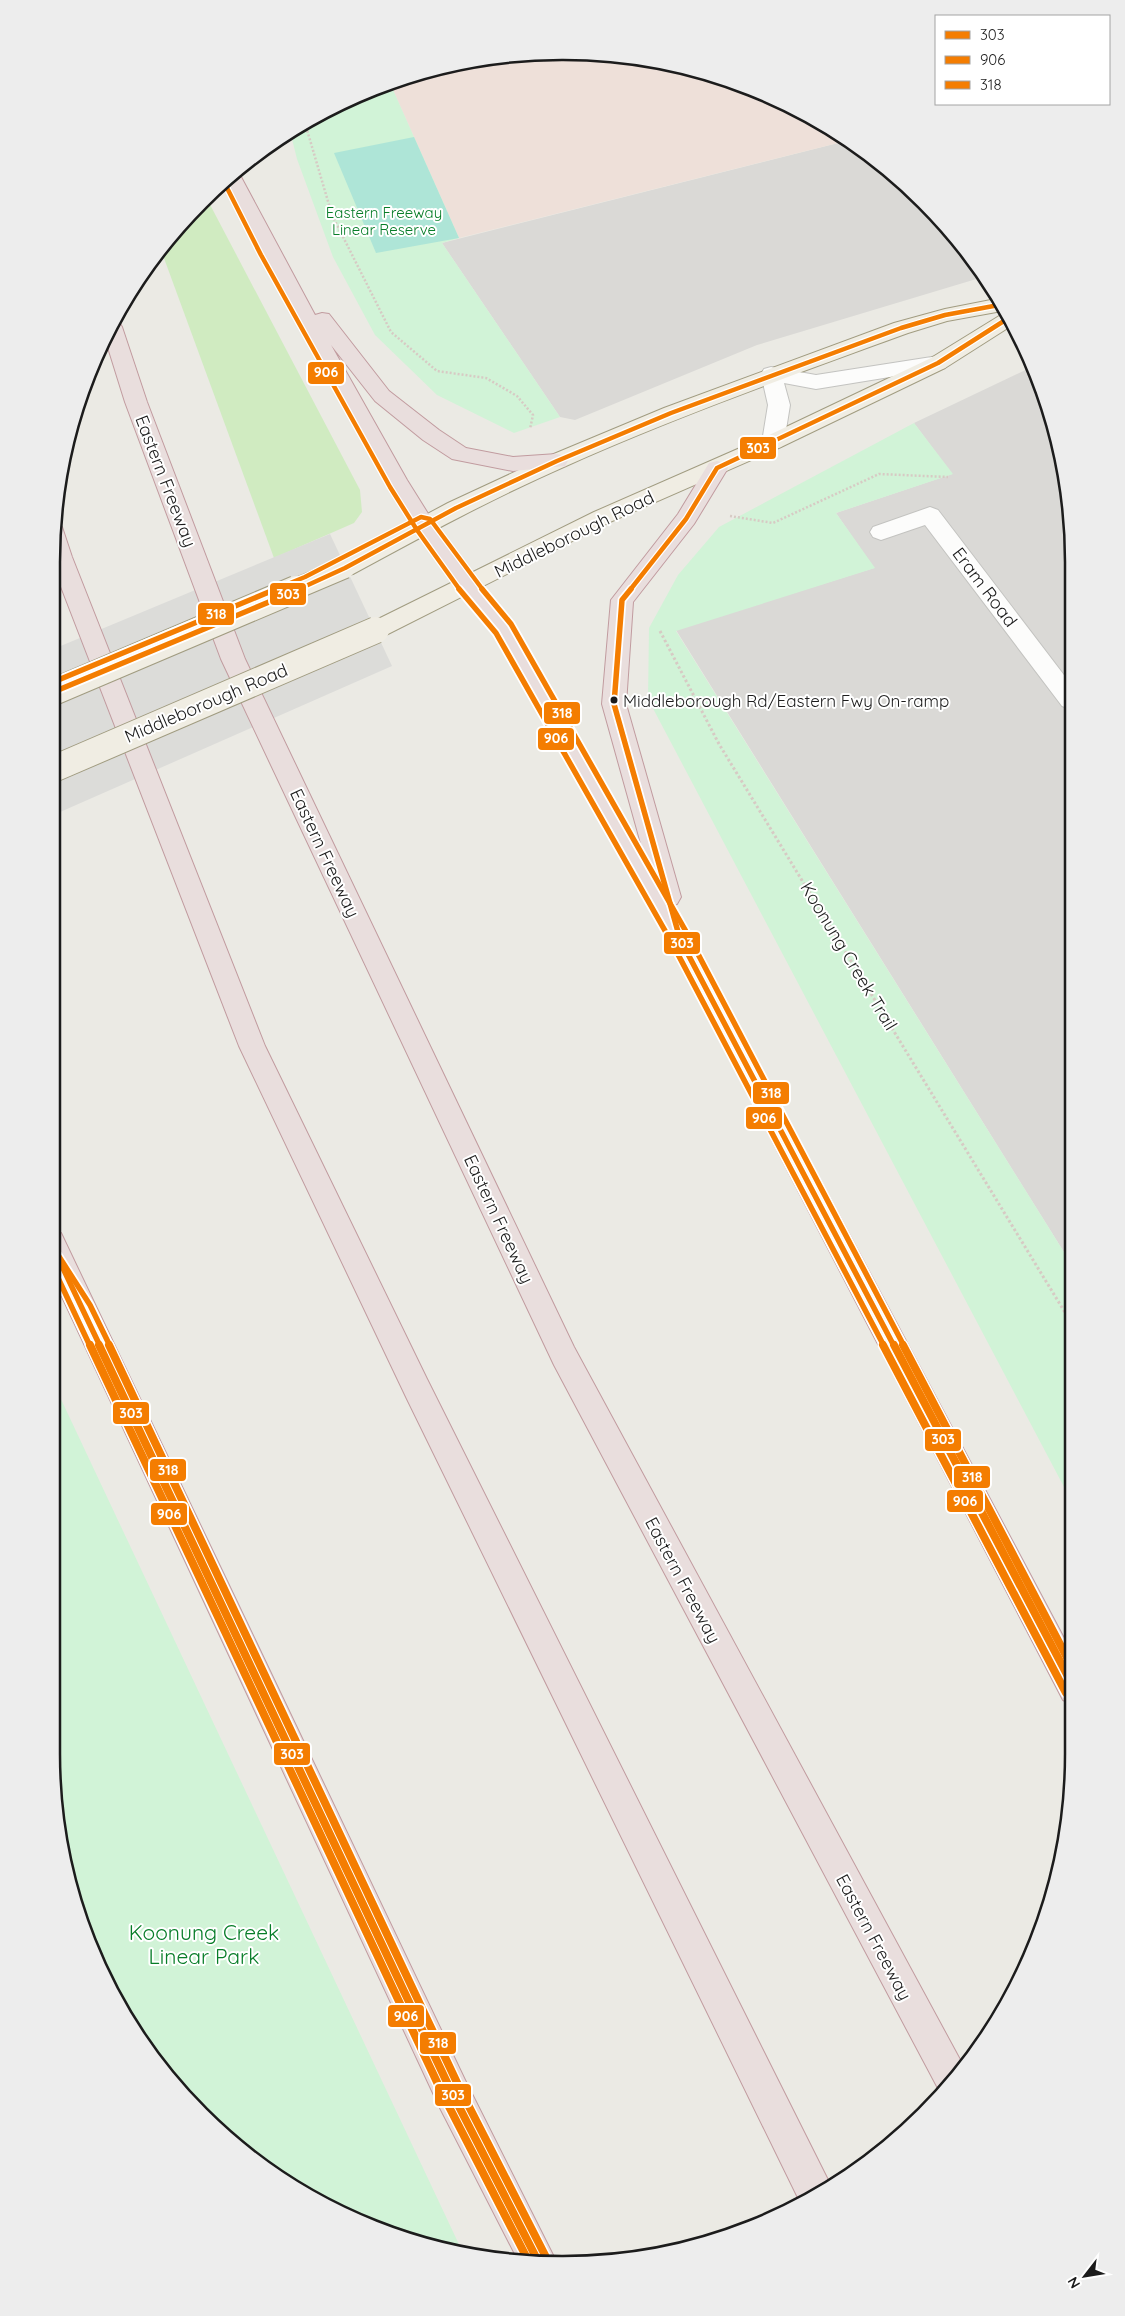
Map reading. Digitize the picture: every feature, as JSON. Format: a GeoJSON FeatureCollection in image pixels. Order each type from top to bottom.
{"type":"FeatureCollection","features":[{"type":"Feature","properties":{"kind":"highway"},"geometry":{"type":"LineString","coordinates":[[233,183],[397,482],[424,525],[468,586],[503,628],[680,939],[829,1219],[1065,1672]]}},
{"type":"Feature","properties":{"kind":"highway"},"geometry":{"type":"LineString","coordinates":[[269,251],[382,396],[431,435],[460,454],[513,464],[557,461]]}},
{"type":"Feature","properties":{"kind":"highway","name":"Eastern Freeway"},"geometry":{"type":"LineString","coordinates":[[115,335],[136,402],[233,659],[560,1347],[949,2074]]}},
{"type":"Feature","properties":{"kind":"highway"},"geometry":{"type":"LineString","coordinates":[[680,939],[614,704],[622,600],[686,519],[717,468]]}},
{"type":"Feature","properties":{"kind":"highway"},"geometry":{"type":"LineString","coordinates":[[60,554],[252,1046],[421,1398],[813,2189]]}},
{"type":"Feature","properties":{"kind":"highway"},"geometry":{"type":"LineString","coordinates":[[60,1261],[452,2094],[535,2255]]}},
{"type":"Feature","properties":{"kind":"highway"},"geometry":{"type":"LineString","coordinates":[[60,1274],[82,1309]]}},
{"type":"Feature","properties":{"kind":"main road"},"geometry":{"type":"LineString","coordinates":[[60,690],[344,568],[456,508],[557,461],[671,413],[771,374],[945,314],[995,306]]}},
{"type":"Feature","properties":{"kind":"main road","name":"Middleborough Road"},"geometry":{"type":"LineString","coordinates":[[60,766],[376,630],[602,518],[717,468],[938,363],[1003,321]]}},
{"type":"Feature","properties":{"kind":"street"},"geometry":{"type":"LineString","coordinates":[[773,442],[779,406],[771,374],[816,382],[938,363]]}},
{"type":"Feature","properties":{"kind":"street","name":"Eram Road"},"geometry":{"type":"LineString","coordinates":[[881,532],[930,515],[1065,693]]}},
{"type":"Feature","properties":{"kind":"path"},"geometry":{"type":"LineString","coordinates":[[307,130],[332,215],[392,332],[437,371],[486,378],[517,396],[533,415],[528,437]]}},
{"type":"Feature","properties":{"kind":"path"},"geometry":{"type":"LineString","coordinates":[[727,515],[773,523],[879,474],[948,477]]}},
{"type":"Feature","properties":{"kind":"path","name":"Koonung Creek Trail"},"geometry":{"type":"LineString","coordinates":[[622,600],[647,607],[719,744],[1065,1312]]}},
{"type":"Feature","properties":{"kind":"shaded area"},"geometry":{"type":"Polygon","coordinates":[[[530,61],[595,61],[628,64],[693,77],[755,98],[814,127],[839,143],[459,238],[393,90],[432,77],[497,64],[530,61]]]}},
{"type":"Feature","properties":{"kind":"shaded area"},"geometry":{"type":"Polygon","coordinates":[[[839,143],[894,185],[918,207],[940,231],[977,279],[757,345],[575,420],[560,417],[442,243],[839,143]]]}},
{"type":"Feature","properties":{"kind":"shaded area"},"geometry":{"type":"Polygon","coordinates":[[[1027,369],[1048,432],[1061,497],[1065,562],[1065,1254],[676,630],[874,568],[836,513],[952,474],[914,423],[1027,369]]]}},
{"type":"Feature","properties":{"kind":"green space","name":"Eastern Freeway Linear Reserve"},"geometry":{"type":"Polygon","coordinates":[[[393,90],[459,238],[442,243],[560,417],[514,433],[437,395],[375,335],[333,257],[297,159],[292,139],[340,112],[393,90]]]}},
{"type":"Feature","properties":{"kind":"green space"},"geometry":{"type":"Polygon","coordinates":[[[414,137],[459,238],[376,253],[334,153],[414,137]]]}},
{"type":"Feature","properties":{"kind":"green space"},"geometry":{"type":"Polygon","coordinates":[[[210,204],[360,490],[362,512],[354,523],[274,558],[164,257],[210,204]]]}},
{"type":"Feature","properties":{"kind":"green space"},"geometry":{"type":"Polygon","coordinates":[[[914,423],[953,474],[836,513],[875,568],[676,631],[1065,1254],[1065,1489],[648,699],[649,628],[678,575],[719,527],[914,423]]]}},
{"type":"Feature","properties":{"kind":"green space","name":"Koonung Creek Linear Park"},"geometry":{"type":"Polygon","coordinates":[[[60,1397],[459,2245],[432,2239],[370,2218],[311,2189],[257,2152],[207,2109],[185,2085],[145,2033],[127,2005],[112,1976],[98,1946],[77,1884],[64,1819],[61,1786],[60,1397]]]}},
{"type":"Feature","properties":{"kind":"pier"},"geometry":{"type":"Polygon","coordinates":[[[330,534],[392,666],[60,812],[60,646],[330,534]]]}},
{"type":"Feature","properties":{"kind":"transit line","name":"906"},"geometry":{"type":"LineString","coordinates":[[227,188],[261,255],[390,487],[417,530],[461,591],[496,633],[672,943],[1065,1691]]}},
{"type":"Feature","properties":{"kind":"transit line","name":"303"},"geometry":{"type":"LineString","coordinates":[[60,689],[309,585],[345,568],[456,508],[557,461],[671,413],[901,328],[945,315],[995,306]]}},
{"type":"Feature","properties":{"kind":"transit line","name":"303"},"geometry":{"type":"LineString","coordinates":[[1003,321],[938,363],[717,468],[686,519],[622,600],[614,704],[680,939],[1065,1671]]}},
{"type":"Feature","properties":{"kind":"transit line","name":"318"},"geometry":{"type":"LineString","coordinates":[[60,679],[305,577],[421,517],[430,519],[475,581],[511,624],[688,935],[1065,1654]]}},
{"type":"Feature","properties":{"kind":"transit line","name":"318"},"geometry":{"type":"LineString","coordinates":[[60,1258],[90,1305],[460,2089],[545,2255]]}},
{"type":"Feature","properties":{"kind":"transit line","name":"303"},"geometry":{"type":"LineString","coordinates":[[60,1262],[452,2093],[535,2255]]}},
{"type":"Feature","properties":{"kind":"transit line","name":"906"},"geometry":{"type":"LineString","coordinates":[[60,1282],[444,2097],[525,2255]]}},
{"type":"Feature","properties":{"kind":"place","name":"Middleborough Rd/Eastern Fwy On-ramp"},"geometry":{"type":"Point","coordinates":[614,700]}}]}
